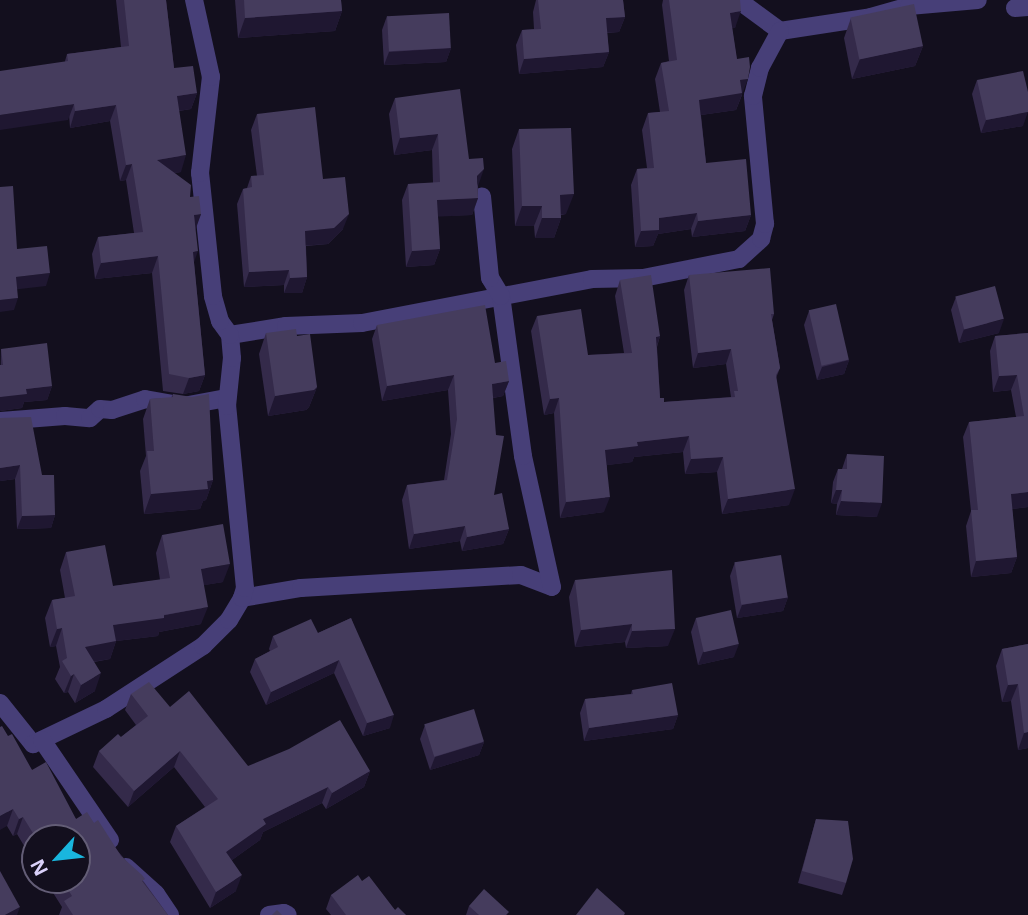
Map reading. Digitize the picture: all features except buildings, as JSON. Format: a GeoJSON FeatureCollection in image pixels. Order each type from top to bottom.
{"type":"FeatureCollection","features":[{"type":"Feature","properties":{"kind":"street"},"geometry":{"type":"LineString","coordinates":[[0,703],[7,723],[33,744],[42,740],[106,709],[202,646],[229,620],[245,588],[227,398],[232,358],[230,335],[220,321],[213,296],[200,173],[211,77],[194,0]]}},
{"type":"Feature","properties":{"kind":"street"},"geometry":{"type":"LineString","coordinates":[[738,0],[780,31],[871,17],[909,6],[978,0]]}},
{"type":"Feature","properties":{"kind":"street"},"geometry":{"type":"LineString","coordinates":[[230,335],[286,326],[362,323],[592,279],[643,278],[739,259],[761,239],[765,224],[753,96],[760,68],[780,31]]}},
{"type":"Feature","properties":{"kind":"street"},"geometry":{"type":"LineString","coordinates":[[242,598],[301,587],[521,575],[552,587],[523,456],[501,296],[490,278],[482,196]]}},
{"type":"Feature","properties":{"kind":"street"},"geometry":{"type":"LineString","coordinates":[[0,421],[65,416],[90,418],[100,409],[112,410],[145,399],[183,406],[227,398]]}},
{"type":"Feature","properties":{"kind":"street"},"geometry":{"type":"LineString","coordinates":[[42,740],[124,866],[156,894],[170,915]]}},
{"type":"Feature","properties":{"kind":"street"},"geometry":{"type":"LineString","coordinates":[[269,915],[284,912],[288,915]]}}]}
